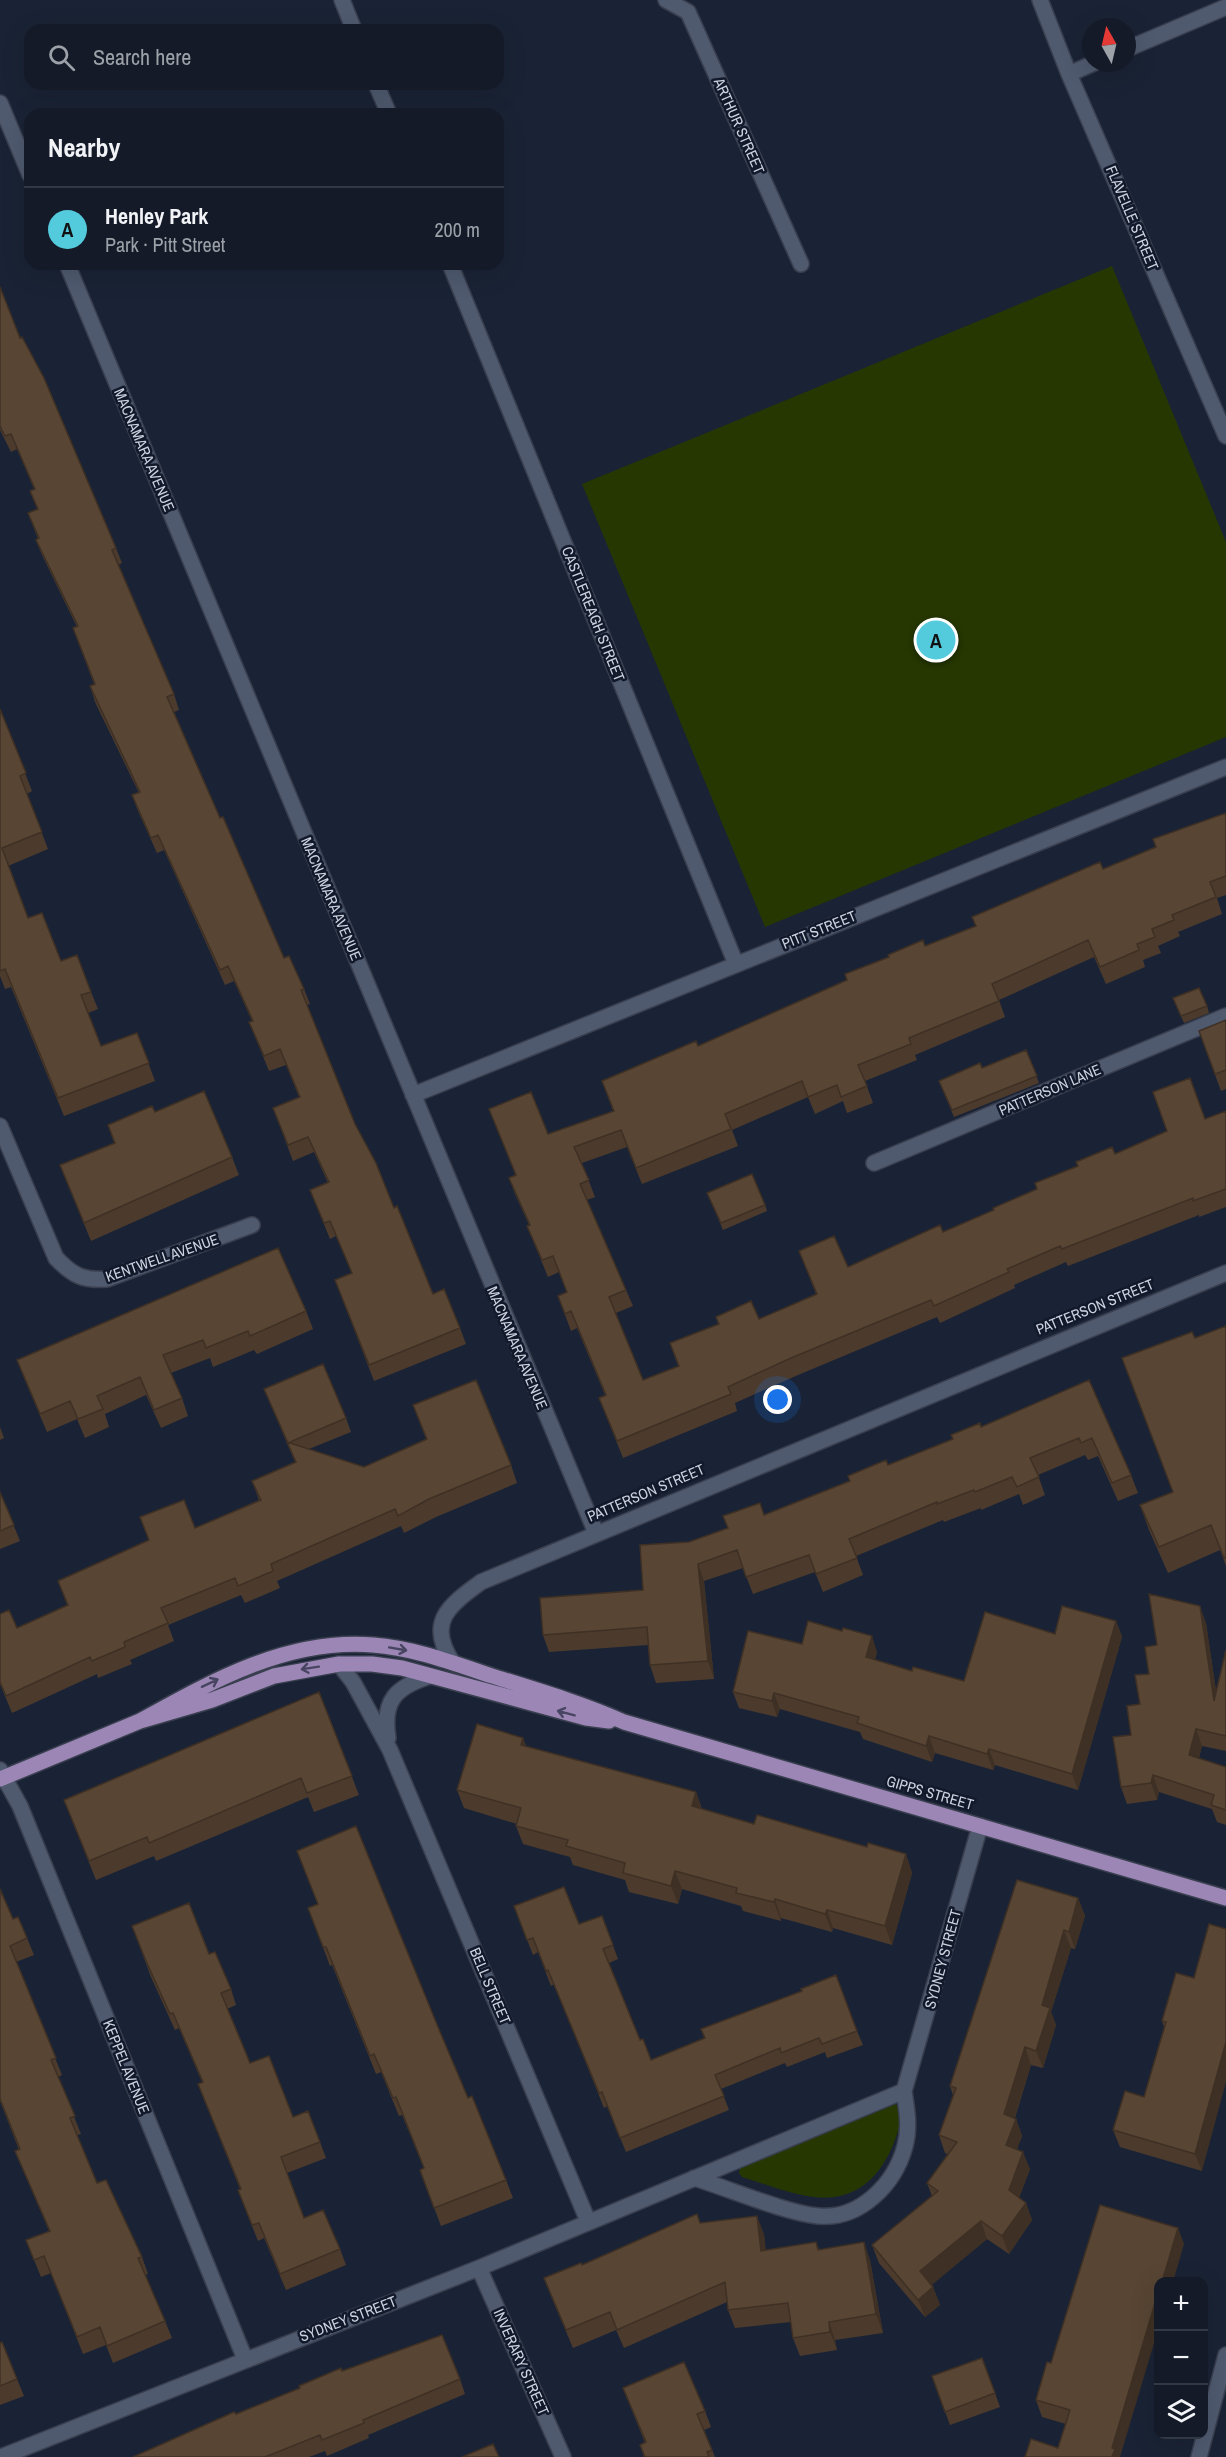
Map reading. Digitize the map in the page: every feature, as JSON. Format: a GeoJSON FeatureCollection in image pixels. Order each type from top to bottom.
{"type":"FeatureCollection","features":[{"type":"Feature","properties":{"kind":"main road"},"geometry":{"type":"LineString","coordinates":[[140,1721],[208,1683],[260,1662],[320,1646],[375,1645],[453,1663]]}},
{"type":"Feature","properties":{"kind":"main road","name":"GIPPS STREET"},"geometry":{"type":"LineString","coordinates":[[453,1663],[587,1705],[624,1722],[1226,1898]]}},
{"type":"Feature","properties":{"kind":"main road"},"geometry":{"type":"LineString","coordinates":[[1,1775],[140,1721],[212,1701],[274,1676],[339,1664],[372,1664],[430,1676]]}},
{"type":"Feature","properties":{"kind":"main road","name":"GIPPS STREET"},"geometry":{"type":"LineString","coordinates":[[430,1676],[586,1718],[624,1722]]}},
{"type":"Feature","properties":{"kind":"street"},"geometry":{"type":"LineString","coordinates":[[342,0],[352,24]]}},
{"type":"Feature","properties":{"kind":"street","name":"ARTHUR STREET"},"geometry":{"type":"LineString","coordinates":[[666,0],[688,12],[801,264]]}},
{"type":"Feature","properties":{"kind":"street","name":"FLAVELLE STREET"},"geometry":{"type":"LineString","coordinates":[[1040,0],[1069,74],[1226,434]]}},
{"type":"Feature","properties":{"kind":"street"},"geometry":{"type":"LineString","coordinates":[[1136,45],[1226,7]]}},
{"type":"Feature","properties":{"kind":"street"},"geometry":{"type":"LineString","coordinates":[[1069,74],[1082,68]]}},
{"type":"Feature","properties":{"kind":"street"},"geometry":{"type":"LineString","coordinates":[[379,90],[386,108]]}},
{"type":"Feature","properties":{"kind":"street"},"geometry":{"type":"LineString","coordinates":[[0,103],[24,161]]}},
{"type":"Feature","properties":{"kind":"street","name":"MACNAMARA AVENUE"},"geometry":{"type":"LineString","coordinates":[[69,270],[596,1533]]}},
{"type":"Feature","properties":{"kind":"street","name":"CASTLEREAGH STREET"},"geometry":{"type":"LineString","coordinates":[[452,270],[736,964]]}},
{"type":"Feature","properties":{"kind":"street","name":"PITT STREET"},"geometry":{"type":"LineString","coordinates":[[412,1095],[1226,767]]}},
{"type":"Feature","properties":{"kind":"street","name":"PATTERSON LANE"},"geometry":{"type":"LineString","coordinates":[[874,1163],[1226,1016]]}},
{"type":"Feature","properties":{"kind":"street","name":"KENTWELL AVENUE"},"geometry":{"type":"LineString","coordinates":[[0,1126],[56,1258],[70,1274],[89,1281],[107,1279],[252,1225]]}},
{"type":"Feature","properties":{"kind":"street","name":"PATTERSON STREET"},"geometry":{"type":"LineString","coordinates":[[453,1663],[439,1635],[441,1622],[449,1608],[481,1582],[1226,1272]]}},
{"type":"Feature","properties":{"kind":"street","name":"BELL STREET"},"geometry":{"type":"LineString","coordinates":[[339,1664],[390,1750],[588,2221]]}},
{"type":"Feature","properties":{"kind":"street","name":"BELL STREET"},"geometry":{"type":"LineString","coordinates":[[390,1750],[386,1722],[388,1708],[396,1693],[408,1683],[430,1676]]}},
{"type":"Feature","properties":{"kind":"street","name":"KEPPEL AVENUE"},"geometry":{"type":"LineString","coordinates":[[1,1775],[20,1806],[245,2359]]}},
{"type":"Feature","properties":{"kind":"street","name":"SYDNEY STREET"},"geometry":{"type":"LineString","coordinates":[[694,2178],[819,2216],[846,2213],[874,2198],[892,2176],[905,2146],[908,2119],[904,2091],[980,1826]]}},
{"type":"Feature","properties":{"kind":"street","name":"SYDNEY STREET"},"geometry":{"type":"LineString","coordinates":[[1,2457],[479,2268],[904,2091]]}},
{"type":"Feature","properties":{"kind":"street","name":"INVERARY STREET"},"geometry":{"type":"LineString","coordinates":[[479,2268],[563,2457]]}},
{"type":"Feature","properties":{"kind":"street"},"geometry":{"type":"LineString","coordinates":[[1199,2457],[1226,2355]]}},
{"type":"Feature","properties":{"kind":"green space"},"geometry":{"type":"Polygon","coordinates":[[[1112,266],[1226,542],[1226,737],[765,927],[582,484],[1112,266]]]}},
{"type":"Feature","properties":{"kind":"green space"},"geometry":{"type":"Polygon","coordinates":[[[896,2104],[902,2116],[891,2149],[883,2164],[862,2187],[848,2194],[832,2197],[804,2196],[742,2177],[739,2173],[740,2168],[746,2165],[896,2104]]]}},
{"type":"Feature","properties":{"kind":"building"},"geometry":{"type":"Polygon","coordinates":[[[0,287],[20,338],[22,337],[44,378],[116,548],[112,550],[174,694],[167,697],[220,818],[223,817],[284,958],[289,956],[304,989],[301,990],[355,1124],[376,1163],[394,1208],[397,1206],[433,1294],[444,1289],[460,1328],[369,1365],[335,1280],[352,1273],[330,1221],[324,1223],[310,1190],[329,1182],[308,1137],[288,1145],[273,1108],[300,1097],[280,1049],[264,1056],[249,1022],[253,1021],[228,966],[220,970],[158,835],[151,838],[132,795],[140,792],[90,686],[95,684],[73,628],[78,626],[36,540],[39,538],[28,513],[38,509],[30,491],[35,489],[11,434],[5,436],[0,426],[0,287]]]}},
{"type":"Feature","properties":{"kind":"building"},"geometry":{"type":"Polygon","coordinates":[[[0,709],[26,773],[20,776],[42,832],[2,848],[28,918],[42,913],[61,961],[77,955],[91,992],[81,995],[101,1046],[137,1033],[149,1063],[58,1098],[5,969],[0,971],[0,709]]]}},
{"type":"Feature","properties":{"kind":"building"},"geometry":{"type":"Polygon","coordinates":[[[1226,813],[1226,876],[1210,882],[1216,897],[1172,915],[1174,920],[1152,929],[1155,937],[1137,944],[1139,950],[1100,967],[1088,940],[992,984],[999,1001],[909,1038],[911,1044],[858,1065],[867,1086],[841,1097],[837,1085],[808,1097],[802,1081],[725,1114],[731,1129],[636,1168],[621,1130],[574,1147],[589,1180],[580,1184],[626,1290],[609,1297],[643,1380],[679,1366],[670,1343],[719,1324],[716,1317],[751,1301],[759,1319],[817,1294],[799,1251],[834,1236],[848,1267],[940,1225],[943,1232],[994,1210],[993,1208],[1037,1189],[1035,1183],[1078,1166],[1076,1162],[1112,1147],[1115,1154],[1167,1131],[1153,1092],[1190,1078],[1205,1119],[1226,1111],[1226,1189],[1193,1201],[1193,1198],[1062,1249],[1060,1246],[1007,1269],[1009,1272],[934,1306],[931,1300],[791,1358],[728,1387],[731,1394],[617,1441],[599,1398],[606,1395],[571,1311],[565,1314],[558,1296],[567,1292],[553,1256],[542,1260],[527,1226],[530,1225],[509,1178],[516,1175],[489,1109],[531,1092],[548,1134],[614,1111],[602,1081],[696,1041],[698,1046],[847,980],[845,974],[889,957],[888,955],[923,940],[925,946],[976,926],[972,917],[1100,862],[1103,869],[1156,847],[1153,839],[1226,813]]]}},
{"type":"Feature","properties":{"kind":"building"},"geometry":{"type":"Polygon","coordinates":[[[1199,988],[1207,1006],[1181,1016],[1173,998],[1199,988]]]}},
{"type":"Feature","properties":{"kind":"building"},"geometry":{"type":"Polygon","coordinates":[[[1226,1020],[1226,1070],[1215,1074],[1199,1031],[1226,1020]]]}},
{"type":"Feature","properties":{"kind":"building"},"geometry":{"type":"Polygon","coordinates":[[[1026,1050],[1037,1076],[952,1110],[939,1081],[980,1063],[982,1068],[1026,1050]]]}},
{"type":"Feature","properties":{"kind":"building"},"geometry":{"type":"Polygon","coordinates":[[[204,1091],[232,1157],[84,1223],[60,1165],[115,1143],[108,1125],[152,1106],[155,1112],[204,1091]]]}},
{"type":"Feature","properties":{"kind":"building"},"geometry":{"type":"Polygon","coordinates":[[[752,1174],[765,1205],[721,1223],[707,1193],[752,1174]]]}},
{"type":"Feature","properties":{"kind":"building"},"geometry":{"type":"Polygon","coordinates":[[[278,1248],[306,1311],[250,1336],[248,1331],[206,1348],[203,1340],[163,1355],[182,1398],[154,1410],[140,1377],[97,1396],[103,1409],[78,1419],[70,1401],[40,1414],[17,1360],[278,1248]]]}},
{"type":"Feature","properties":{"kind":"building"},"geometry":{"type":"Polygon","coordinates":[[[1226,1326],[1226,1557],[1224,1558],[1211,1525],[1159,1547],[1140,1505],[1173,1492],[1122,1358],[1192,1332],[1195,1338],[1226,1326]]]}},
{"type":"Feature","properties":{"kind":"building"},"geometry":{"type":"Polygon","coordinates":[[[323,1364],[346,1418],[288,1443],[264,1389],[323,1364]]]}},
{"type":"Feature","properties":{"kind":"building"},"geometry":{"type":"Polygon","coordinates":[[[476,1380],[511,1465],[429,1499],[398,1516],[395,1509],[271,1564],[273,1571],[238,1586],[235,1578],[161,1608],[168,1623],[124,1642],[125,1647],[92,1661],[90,1657],[6,1696],[0,1682],[0,1614],[9,1610],[17,1628],[68,1605],[58,1581],[149,1540],[140,1517],[184,1500],[195,1528],[261,1500],[252,1481],[296,1462],[287,1442],[364,1467],[427,1439],[413,1405],[476,1380]]]}},
{"type":"Feature","properties":{"kind":"building"},"geometry":{"type":"Polygon","coordinates":[[[1089,1380],[1131,1475],[1112,1483],[1092,1438],[1081,1443],[1079,1438],[1030,1458],[1039,1477],[1017,1487],[1012,1477],[975,1492],[974,1490],[937,1504],[937,1502],[849,1539],[857,1558],[816,1574],[809,1555],[746,1577],[737,1550],[698,1564],[708,1661],[650,1665],[647,1627],[543,1635],[540,1598],[643,1590],[640,1545],[689,1542],[728,1528],[723,1516],[760,1503],[764,1515],[850,1481],[848,1476],[886,1460],[888,1465],[953,1439],[951,1435],[980,1423],[981,1427],[1089,1380]]]}},
{"type":"Feature","properties":{"kind":"building"},"geometry":{"type":"Polygon","coordinates":[[[0,1492],[14,1525],[0,1531],[0,1492]]]}},
{"type":"Feature","properties":{"kind":"building"},"geometry":{"type":"Polygon","coordinates":[[[1149,1594],[1200,1606],[1214,1701],[1226,1650],[1226,1736],[1196,1729],[1189,1755],[1226,1767],[1226,1810],[1211,1805],[1214,1795],[1153,1775],[1151,1783],[1121,1787],[1113,1737],[1131,1735],[1127,1706],[1140,1704],[1135,1675],[1149,1674],[1145,1647],[1157,1645],[1149,1594]]]}},
{"type":"Feature","properties":{"kind":"building"},"geometry":{"type":"Polygon","coordinates":[[[1062,1606],[1116,1621],[1072,1774],[989,1749],[987,1754],[929,1736],[926,1746],[857,1723],[859,1717],[774,1693],[772,1701],[733,1692],[748,1631],[802,1644],[808,1621],[842,1631],[843,1628],[872,1636],[866,1657],[912,1671],[913,1667],[964,1681],[985,1612],[1055,1634],[1062,1606]]]}},
{"type":"Feature","properties":{"kind":"building"},"geometry":{"type":"Polygon","coordinates":[[[319,1692],[352,1776],[307,1793],[301,1778],[149,1843],[147,1837],[89,1861],[64,1800],[319,1692]]]}},
{"type":"Feature","properties":{"kind":"building"},"geometry":{"type":"Polygon","coordinates":[[[477,1724],[523,1738],[521,1745],[696,1792],[692,1806],[754,1824],[757,1815],[867,1847],[868,1843],[906,1854],[885,1926],[827,1910],[825,1914],[775,1899],[774,1902],[736,1893],[737,1888],[675,1871],[671,1886],[623,1873],[625,1863],[566,1846],[568,1840],[516,1826],[521,1808],[457,1790],[477,1724]]]}},
{"type":"Feature","properties":{"kind":"building"},"geometry":{"type":"Polygon","coordinates":[[[356,1826],[468,2098],[472,2096],[506,2180],[434,2208],[420,2170],[424,2168],[396,2097],[393,2098],[374,2054],[370,2056],[308,1908],[318,1904],[297,1851],[356,1826]]]}},
{"type":"Feature","properties":{"kind":"building"},"geometry":{"type":"Polygon","coordinates":[[[1017,1880],[1078,1898],[1069,1932],[1064,1930],[1042,2005],[1050,2008],[1036,2051],[1025,2047],[1004,2114],[1016,2119],[1006,2145],[1023,2152],[1009,2190],[1026,2203],[1002,2236],[981,2221],[920,2271],[933,2287],[918,2300],[872,2245],[938,2191],[927,2183],[957,2142],[939,2135],[956,2088],[950,2086],[1017,1880]]]}},
{"type":"Feature","properties":{"kind":"building"},"geometry":{"type":"Polygon","coordinates":[[[564,1887],[579,1924],[602,1916],[613,1945],[603,1949],[640,2040],[643,2039],[651,2060],[705,2038],[701,2029],[802,1991],[801,1989],[836,1975],[857,2031],[822,2044],[819,2038],[781,2053],[780,2048],[715,2075],[724,2096],[620,2138],[548,1970],[546,1971],[533,1938],[527,1940],[514,1906],[564,1887]]]}},
{"type":"Feature","properties":{"kind":"building"},"geometry":{"type":"Polygon","coordinates":[[[0,1889],[13,1919],[18,1917],[27,1938],[10,1946],[56,2058],[51,2060],[75,2116],[70,2118],[97,2183],[106,2180],[142,2257],[138,2258],[165,2321],[107,2346],[100,2327],[77,2337],[44,2256],[34,2260],[26,2240],[50,2231],[15,2151],[20,2149],[0,2099],[0,1889]]]}},
{"type":"Feature","properties":{"kind":"building"},"geometry":{"type":"Polygon","coordinates":[[[189,1903],[209,1954],[215,1952],[231,1989],[221,1993],[250,2063],[269,2056],[293,2117],[308,2111],[320,2142],[281,2157],[304,2218],[323,2210],[340,2249],[280,2274],[259,2223],[252,2225],[238,2190],[241,2189],[198,2084],[203,2082],[173,2013],[170,2014],[132,1926],[189,1903]]]}},
{"type":"Feature","properties":{"kind":"building"},"geometry":{"type":"Polygon","coordinates":[[[1209,1924],[1226,1929],[1226,2042],[1195,2154],[1113,2130],[1125,2091],[1144,2097],[1166,2022],[1162,2021],[1176,1973],[1194,1978],[1209,1924]]]}},
{"type":"Feature","properties":{"kind":"building"},"geometry":{"type":"Polygon","coordinates":[[[1100,2205],[1178,2228],[1163,2277],[1154,2277],[1154,2306],[1112,2448],[1115,2449],[1112,2457],[1025,2457],[1031,2439],[1058,2448],[1070,2410],[1036,2400],[1047,2362],[1051,2363],[1100,2205]]]}},
{"type":"Feature","properties":{"kind":"building"},"geometry":{"type":"Polygon","coordinates":[[[697,2214],[700,2223],[757,2216],[761,2251],[816,2242],[818,2250],[864,2242],[876,2314],[829,2322],[830,2332],[793,2338],[788,2303],[728,2310],[725,2282],[617,2330],[610,2312],[566,2330],[544,2278],[581,2263],[582,2265],[697,2214]]]}},
{"type":"Feature","properties":{"kind":"building"},"geometry":{"type":"Polygon","coordinates":[[[442,2335],[460,2379],[322,2440],[320,2435],[265,2457],[133,2457],[234,2412],[236,2414],[300,2388],[299,2386],[341,2368],[342,2371],[442,2335]]]}},
{"type":"Feature","properties":{"kind":"building"},"geometry":{"type":"Polygon","coordinates":[[[2,2342],[17,2379],[0,2386],[0,2343],[2,2342]]]}},
{"type":"Feature","properties":{"kind":"building"},"geometry":{"type":"Polygon","coordinates":[[[982,2358],[995,2393],[945,2412],[932,2376],[982,2358]]]}},
{"type":"Feature","properties":{"kind":"building"},"geometry":{"type":"Polygon","coordinates":[[[684,2362],[705,2411],[697,2414],[712,2450],[707,2452],[709,2457],[645,2457],[640,2445],[646,2442],[623,2388],[684,2362]]]}},
{"type":"Feature","properties":{"kind":"building"},"geometry":{"type":"Polygon","coordinates":[[[493,2444],[499,2457],[462,2457],[493,2444]]]}},
{"type":"Feature","properties":{"kind":"place","name":"Henley Park"},"geometry":{"type":"Point","coordinates":[936,640]}}]}
